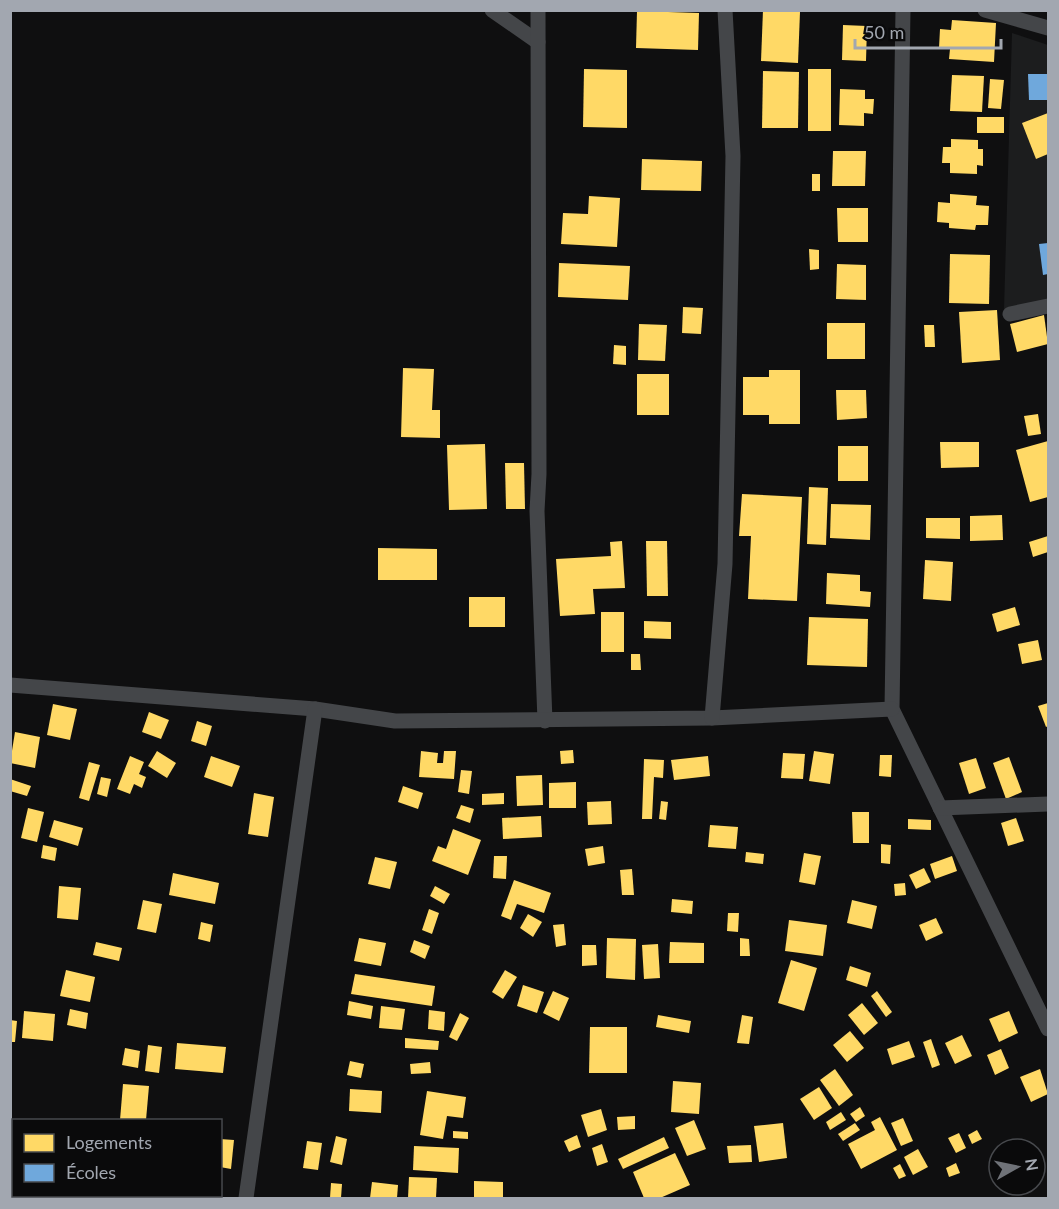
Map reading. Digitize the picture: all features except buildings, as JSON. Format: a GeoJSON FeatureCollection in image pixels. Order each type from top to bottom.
{"type":"FeatureCollection","features":[{"type":"Feature","properties":{"kind":"street"},"geometry":{"type":"LineString","coordinates":[[492,10],[538,42]]}},
{"type":"Feature","properties":{"kind":"street"},"geometry":{"type":"LineString","coordinates":[[538,10],[539,474],[537,511],[545,722]]}},
{"type":"Feature","properties":{"kind":"street"},"geometry":{"type":"LineString","coordinates":[[712,718],[724,564],[733,156],[725,10]]}},
{"type":"Feature","properties":{"kind":"street"},"geometry":{"type":"LineString","coordinates":[[903,10],[892,709],[1048,1029]]}},
{"type":"Feature","properties":{"kind":"street"},"geometry":{"type":"LineString","coordinates":[[985,10],[1048,28]]}},
{"type":"Feature","properties":{"kind":"street"},"geometry":{"type":"LineString","coordinates":[[1010,314],[1048,306]]}},
{"type":"Feature","properties":{"kind":"street"},"geometry":{"type":"LineString","coordinates":[[10,686],[315,709],[395,721],[545,722],[712,718],[892,709]]}},
{"type":"Feature","properties":{"kind":"street"},"geometry":{"type":"LineString","coordinates":[[246,1198],[315,709]]}},
{"type":"Feature","properties":{"kind":"street"},"geometry":{"type":"LineString","coordinates":[[940,808],[1048,804]]}},
{"type":"Feature","properties":{"kind":"shaded area"},"geometry":{"type":"Polygon","coordinates":[[[1012,33],[1048,45],[1048,301],[1004,310],[1012,33]]]}}]}
